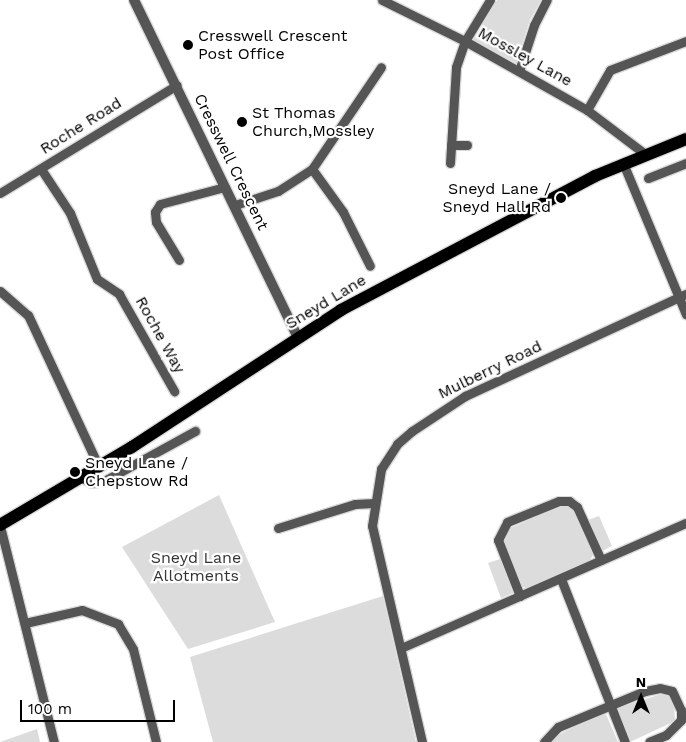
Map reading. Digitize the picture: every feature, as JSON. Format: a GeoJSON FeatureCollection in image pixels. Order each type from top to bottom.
{"type":"FeatureCollection","features":[{"type":"Feature","properties":{"kind":"main road","name":"Sneyd Lane"},"geometry":{"type":"LineString","coordinates":[[0,526],[82,478],[298,337],[397,279],[623,163],[686,139]]}},
{"type":"Feature","properties":{"kind":"street","name":"Cresswell Crescent"},"geometry":{"type":"LineString","coordinates":[[134,0],[177,84],[298,337]]}},
{"type":"Feature","properties":{"kind":"street","name":"Mossley Lane"},"geometry":{"type":"LineString","coordinates":[[382,0],[465,41],[587,110],[645,154]]}},
{"type":"Feature","properties":{"kind":"street"},"geometry":{"type":"LineString","coordinates":[[450,163],[456,68],[465,41],[490,0]]}},
{"type":"Feature","properties":{"kind":"street"},"geometry":{"type":"LineString","coordinates":[[520,71],[534,25],[547,0]]}},
{"type":"Feature","properties":{"kind":"street"},"geometry":{"type":"LineString","coordinates":[[587,110],[610,70],[686,40]]}},
{"type":"Feature","properties":{"kind":"street"},"geometry":{"type":"LineString","coordinates":[[234,205],[278,191],[312,169],[381,67]]}},
{"type":"Feature","properties":{"kind":"street","name":"Roche Road"},"geometry":{"type":"LineString","coordinates":[[1,188],[41,169],[177,84]]}},
{"type":"Feature","properties":{"kind":"street"},"geometry":{"type":"LineString","coordinates":[[451,145],[467,145]]}},
{"type":"Feature","properties":{"kind":"street"},"geometry":{"type":"LineString","coordinates":[[623,163],[682,296],[686,314]]}},
{"type":"Feature","properties":{"kind":"street"},"geometry":{"type":"LineString","coordinates":[[648,178],[686,163]]}},
{"type":"Feature","properties":{"kind":"street","name":"Roche Way"},"geometry":{"type":"LineString","coordinates":[[41,169],[70,213],[97,278],[119,294],[175,392]]}},
{"type":"Feature","properties":{"kind":"street"},"geometry":{"type":"LineString","coordinates":[[312,169],[343,212],[366,262]]}},
{"type":"Feature","properties":{"kind":"street"},"geometry":{"type":"LineString","coordinates":[[179,260],[156,222],[156,212],[160,204],[225,187]]}},
{"type":"Feature","properties":{"kind":"street"},"geometry":{"type":"LineString","coordinates":[[0,291],[28,315],[99,467]]}},
{"type":"Feature","properties":{"kind":"street","name":"Mulberry Road"},"geometry":{"type":"LineString","coordinates":[[422,742],[401,648],[376,552],[372,526],[374,503],[381,469],[397,444],[432,417],[465,396],[682,296]]}},
{"type":"Feature","properties":{"kind":"street"},"geometry":{"type":"LineString","coordinates":[[82,478],[92,483],[104,481],[195,431]]}},
{"type":"Feature","properties":{"kind":"street"},"geometry":{"type":"LineString","coordinates":[[520,596],[498,540],[507,522],[559,501],[569,501],[577,507],[601,560]]}},
{"type":"Feature","properties":{"kind":"street"},"geometry":{"type":"LineString","coordinates":[[278,528],[356,504],[374,503]]}},
{"type":"Feature","properties":{"kind":"street"},"geometry":{"type":"LineString","coordinates":[[401,648],[686,523]]}},
{"type":"Feature","properties":{"kind":"street"},"geometry":{"type":"LineString","coordinates":[[0,526],[54,742]]}},
{"type":"Feature","properties":{"kind":"street"},"geometry":{"type":"LineString","coordinates":[[562,579],[625,742]]}},
{"type":"Feature","properties":{"kind":"street"},"geometry":{"type":"LineString","coordinates":[[25,623],[82,610],[118,624],[133,649],[156,742]]}},
{"type":"Feature","properties":{"kind":"street"},"geometry":{"type":"LineString","coordinates":[[544,742],[558,727],[645,691],[660,688],[672,691],[681,710],[681,720],[666,736],[649,742]]}},
{"type":"Feature","properties":{"kind":"green space"},"geometry":{"type":"Polygon","coordinates":[[[497,0],[541,0],[530,20],[516,63],[472,40],[497,0]]]}},
{"type":"Feature","properties":{"kind":"green space","name":"Sneyd Lane Allotments"},"geometry":{"type":"Polygon","coordinates":[[[219,495],[275,622],[188,649],[122,547],[219,495]]]}},
{"type":"Feature","properties":{"kind":"green space"},"geometry":{"type":"Polygon","coordinates":[[[563,505],[573,509],[594,554],[589,561],[526,588],[521,586],[503,537],[504,531],[563,505]]]}},
{"type":"Feature","properties":{"kind":"green space"},"geometry":{"type":"Polygon","coordinates":[[[599,516],[612,546],[602,551],[588,520],[599,516]]]}},
{"type":"Feature","properties":{"kind":"green space"},"geometry":{"type":"Polygon","coordinates":[[[500,559],[513,593],[501,598],[488,563],[500,559]]]}},
{"type":"Feature","properties":{"kind":"green space"},"geometry":{"type":"Polygon","coordinates":[[[383,596],[416,742],[213,742],[190,657],[383,596]]]}},
{"type":"Feature","properties":{"kind":"green space"},"geometry":{"type":"Polygon","coordinates":[[[661,694],[667,695],[674,704],[675,721],[630,742],[618,708],[661,694]]]}},
{"type":"Feature","properties":{"kind":"green space"},"geometry":{"type":"Polygon","coordinates":[[[601,714],[606,714],[618,742],[552,742],[554,737],[601,714]]]}},
{"type":"Feature","properties":{"kind":"green space"},"geometry":{"type":"Polygon","coordinates":[[[37,729],[40,742],[0,742],[37,729]]]}},
{"type":"Feature","properties":{"kind":"place","name":"Cresswell Crescent Post Office"},"geometry":{"type":"Point","coordinates":[188,45]}},
{"type":"Feature","properties":{"kind":"place","name":"St Thomas Church,Mossley"},"geometry":{"type":"Point","coordinates":[242,122]}},
{"type":"Feature","properties":{"kind":"place","name":"Sneyd Lane / Sneyd Hall Rd"},"geometry":{"type":"Point","coordinates":[561,198]}},
{"type":"Feature","properties":{"kind":"place","name":"Sneyd Lane / Chepstow Rd"},"geometry":{"type":"Point","coordinates":[75,472]}}]}
